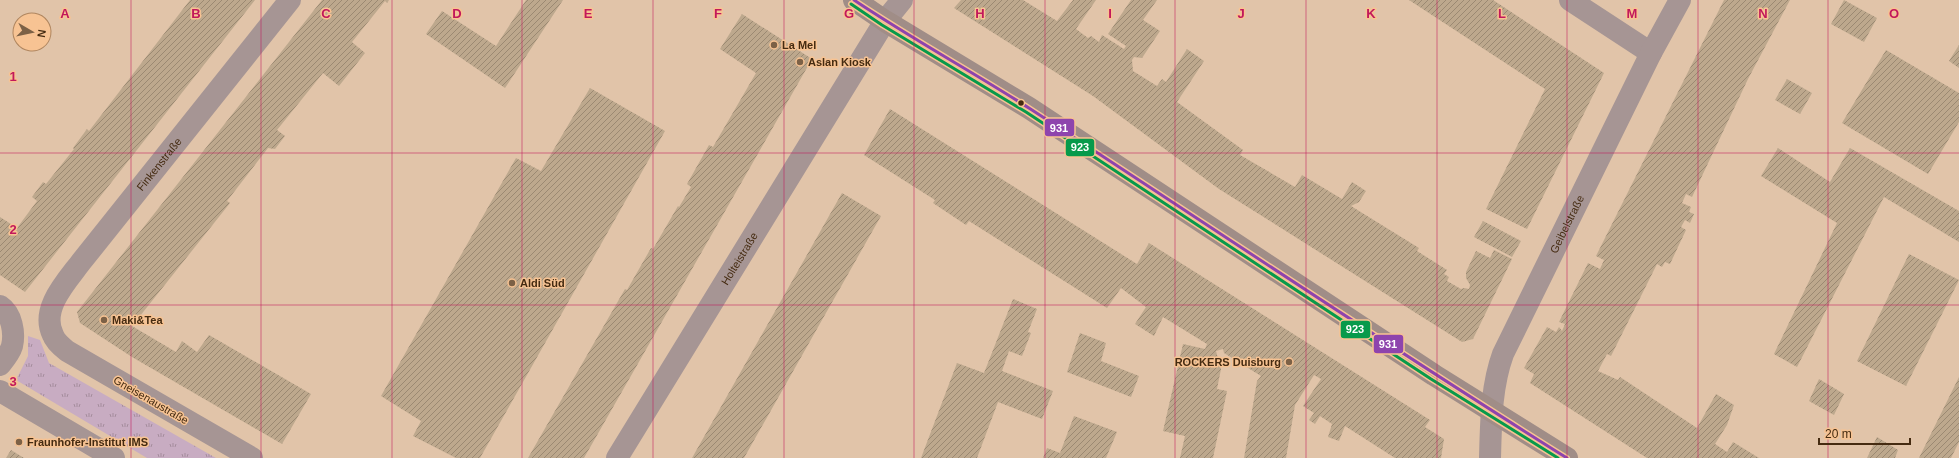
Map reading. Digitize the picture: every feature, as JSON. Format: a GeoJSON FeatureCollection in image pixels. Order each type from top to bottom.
{"type":"FeatureCollection","features":[{"type":"Feature","properties":{"kind":"main road"},"geometry":{"type":"LineString","coordinates":[[854,0],[885,21],[1029,108],[1434,375],[1491,409],[1567,458]]}},
{"type":"Feature","properties":{"kind":"street","name":"Finkenstraße"},"geometry":{"type":"LineString","coordinates":[[53,337],[48,323],[50,312],[58,293],[290,0]]}},
{"type":"Feature","properties":{"kind":"street","name":"Holteistraße"},"geometry":{"type":"LineString","coordinates":[[616,458],[885,21],[902,0]]}},
{"type":"Feature","properties":{"kind":"street"},"geometry":{"type":"LineString","coordinates":[[1570,0],[1651,53]]}},
{"type":"Feature","properties":{"kind":"street","name":"Geibelstraße"},"geometry":{"type":"LineString","coordinates":[[1490,458],[1491,409],[1499,366],[1503,354],[1651,53],[1680,0]]}},
{"type":"Feature","properties":{"kind":"street"},"geometry":{"type":"LineString","coordinates":[[0,365],[12,347],[13,335],[13,329],[3,308]]}},
{"type":"Feature","properties":{"kind":"street","name":"Gneisenaustraße"},"geometry":{"type":"LineString","coordinates":[[53,337],[67,351],[252,458]]}},
{"type":"Feature","properties":{"kind":"street"},"geometry":{"type":"LineString","coordinates":[[0,391],[114,458]]}},
{"type":"Feature","properties":{"kind":"green space"},"geometry":{"type":"Polygon","coordinates":[[[28,336],[40,340],[49,363],[216,458],[147,458],[16,380],[28,356],[28,336]]]}},
{"type":"Feature","properties":{"kind":"building"},"geometry":{"type":"Polygon","coordinates":[[[190,0],[255,0],[25,292],[0,275],[0,217],[17,228],[37,201],[32,197],[43,182],[46,184],[74,149],[73,148],[87,129],[89,131],[190,0]]]}},
{"type":"Feature","properties":{"kind":"building"},"geometry":{"type":"Polygon","coordinates":[[[322,0],[389,0],[387,3],[385,1],[352,42],[365,53],[339,86],[323,73],[277,130],[285,136],[275,149],[268,148],[227,201],[230,203],[132,326],[176,352],[182,341],[197,352],[209,335],[311,394],[282,444],[132,357],[80,323],[77,312],[322,0]]]}},
{"type":"Feature","properties":{"kind":"building"},"geometry":{"type":"Polygon","coordinates":[[[526,0],[563,0],[505,88],[426,34],[442,11],[496,46],[526,0]]]}},
{"type":"Feature","properties":{"kind":"building"},"geometry":{"type":"Polygon","coordinates":[[[961,0],[1023,0],[1057,21],[1073,0],[1096,0],[1076,29],[1088,38],[1091,36],[1099,42],[1102,35],[1124,49],[1126,46],[1108,34],[1131,0],[1157,0],[1143,20],[1160,31],[1142,58],[1134,57],[1132,60],[1133,71],[1157,86],[1162,79],[1166,82],[1187,49],[1204,61],[1177,102],[1243,150],[1240,155],[1295,187],[1302,175],[1342,199],[1352,182],[1366,191],[1359,202],[1351,206],[1419,248],[1417,251],[1447,270],[1444,274],[1449,277],[1447,281],[1461,289],[1469,289],[1470,285],[1466,278],[1466,272],[1476,251],[1490,258],[1494,250],[1512,259],[1473,339],[1462,342],[1219,189],[1093,96],[954,8],[961,0]]]}},
{"type":"Feature","properties":{"kind":"building"},"geometry":{"type":"Polygon","coordinates":[[[1409,0],[1493,0],[1604,73],[1527,229],[1486,209],[1545,89],[1409,0]]]}},
{"type":"Feature","properties":{"kind":"building"},"geometry":{"type":"Polygon","coordinates":[[[1724,0],[1790,0],[1748,79],[1692,197],[1686,194],[1682,203],[1691,207],[1689,212],[1694,214],[1690,223],[1685,220],[1681,227],[1686,230],[1670,264],[1665,262],[1662,267],[1657,264],[1611,356],[1607,354],[1598,371],[1618,380],[1620,377],[1697,428],[1716,394],[1734,405],[1727,425],[1715,444],[1727,452],[1733,442],[1759,458],[1647,458],[1530,383],[1534,374],[1524,368],[1547,327],[1556,332],[1559,327],[1562,331],[1565,324],[1559,322],[1588,263],[1600,269],[1604,260],[1596,256],[1724,0]]]}},
{"type":"Feature","properties":{"kind":"building"},"geometry":{"type":"Polygon","coordinates":[[[1844,0],[1877,18],[1864,42],[1831,24],[1844,0]]]}},
{"type":"Feature","properties":{"kind":"building"},"geometry":{"type":"Polygon","coordinates":[[[742,14],[812,59],[584,458],[528,458],[625,289],[627,290],[651,248],[653,249],[691,187],[687,184],[709,145],[713,147],[756,73],[720,49],[742,14]]]}},
{"type":"Feature","properties":{"kind":"building"},"geometry":{"type":"Polygon","coordinates":[[[1959,45],[1959,68],[1949,61],[1959,45]]]}},
{"type":"Feature","properties":{"kind":"building"},"geometry":{"type":"Polygon","coordinates":[[[1886,50],[1959,93],[1959,122],[1928,174],[1842,123],[1886,50]]]}},
{"type":"Feature","properties":{"kind":"building"},"geometry":{"type":"Polygon","coordinates":[[[1787,79],[1812,93],[1800,114],[1775,100],[1787,79]]]}},
{"type":"Feature","properties":{"kind":"building","name":"Aldi Süd"},"geometry":{"type":"Polygon","coordinates":[[[590,88],[665,131],[480,458],[456,458],[413,436],[421,421],[381,396],[516,158],[541,171],[590,88]]]}},
{"type":"Feature","properties":{"kind":"building"},"geometry":{"type":"Polygon","coordinates":[[[890,109],[1137,264],[1149,243],[1430,420],[1425,427],[1444,439],[1441,458],[1395,458],[1345,426],[1339,441],[1328,437],[1332,424],[1320,416],[1315,424],[1309,420],[1314,413],[1303,406],[1321,379],[1314,375],[1295,405],[1286,458],[1244,458],[1257,381],[1261,376],[1224,353],[1223,349],[1216,351],[1221,369],[1217,389],[1227,391],[1213,458],[1180,458],[1185,436],[1163,431],[1183,344],[1205,349],[1207,344],[1163,317],[1154,336],[1135,324],[1146,307],[1121,288],[1107,308],[969,221],[966,225],[933,203],[935,200],[864,155],[890,109]]]}},
{"type":"Feature","properties":{"kind":"building"},"geometry":{"type":"Polygon","coordinates":[[[1778,148],[1830,182],[1850,148],[1959,211],[1959,242],[1884,197],[1797,367],[1774,354],[1837,223],[1761,176],[1778,148]]]}},
{"type":"Feature","properties":{"kind":"building"},"geometry":{"type":"Polygon","coordinates":[[[842,193],[881,216],[744,458],[692,458],[842,193]]]}},
{"type":"Feature","properties":{"kind":"building"},"geometry":{"type":"Polygon","coordinates":[[[1483,221],[1521,241],[1512,257],[1474,237],[1483,221]]]}},
{"type":"Feature","properties":{"kind":"building"},"geometry":{"type":"Polygon","coordinates":[[[1909,254],[1959,280],[1906,386],[1857,361],[1909,254]]]}},
{"type":"Feature","properties":{"kind":"building"},"geometry":{"type":"Polygon","coordinates":[[[1013,299],[1037,309],[1028,332],[1031,333],[1022,356],[1009,351],[1002,371],[1053,391],[1042,419],[998,402],[977,458],[921,458],[957,363],[984,373],[1013,299]]]}},
{"type":"Feature","properties":{"kind":"building"},"geometry":{"type":"Polygon","coordinates":[[[1080,333],[1106,343],[1101,361],[1139,376],[1131,397],[1067,372],[1080,333]]]}},
{"type":"Feature","properties":{"kind":"building"},"geometry":{"type":"Polygon","coordinates":[[[1959,377],[1959,442],[1951,458],[1919,458],[1959,377]]]}},
{"type":"Feature","properties":{"kind":"building"},"geometry":{"type":"Polygon","coordinates":[[[1819,379],[1844,394],[1834,415],[1809,401],[1819,379]]]}},
{"type":"Feature","properties":{"kind":"building"},"geometry":{"type":"Polygon","coordinates":[[[1074,416],[1117,432],[1106,458],[1043,458],[1047,448],[1060,453],[1074,416]]]}},
{"type":"Feature","properties":{"kind":"building"},"geometry":{"type":"Polygon","coordinates":[[[1877,437],[1898,450],[1895,458],[1867,458],[1877,437]]]}},
{"type":"Feature","properties":{"kind":"building"},"geometry":{"type":"Polygon","coordinates":[[[11,450],[24,458],[6,458],[11,450]]]}},
{"type":"Feature","properties":{"kind":"transit line","name":"931"},"geometry":{"type":"LineString","coordinates":[[854,0],[1032,110],[1365,329],[1567,458]]}},
{"type":"Feature","properties":{"kind":"transit line","name":"923"},"geometry":{"type":"LineString","coordinates":[[851,4],[882,25],[1026,112],[1431,379],[1558,458]]}},
{"type":"Feature","properties":{"kind":"place","name":"La Mel"},"geometry":{"type":"Point","coordinates":[774,45]}},
{"type":"Feature","properties":{"kind":"place","name":"Aslan Kiosk"},"geometry":{"type":"Point","coordinates":[800,62]}},
{"type":"Feature","properties":{"kind":"place","name":"Aldi Süd"},"geometry":{"type":"Point","coordinates":[512,283]}},
{"type":"Feature","properties":{"kind":"place","name":"Maki&Tea"},"geometry":{"type":"Point","coordinates":[104,320]}},
{"type":"Feature","properties":{"kind":"place","name":"ROCKERS Duisburg"},"geometry":{"type":"Point","coordinates":[1289,362]}},
{"type":"Feature","properties":{"kind":"place","name":"Fraunhofer-Institut IMS"},"geometry":{"type":"Point","coordinates":[19,442]}}]}
